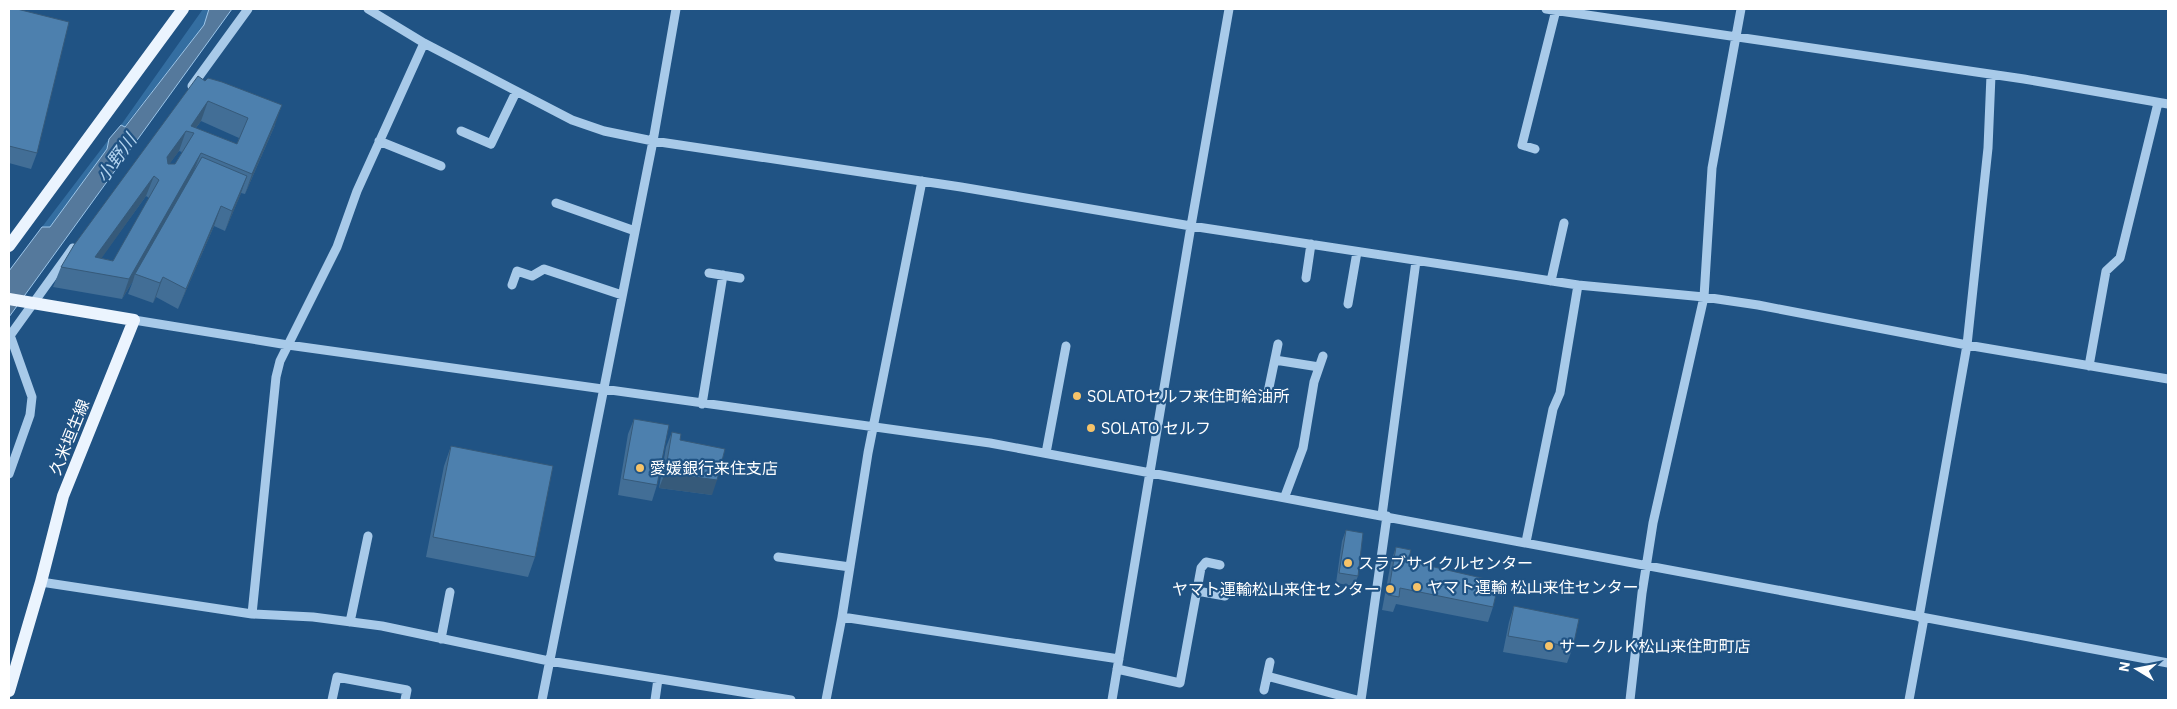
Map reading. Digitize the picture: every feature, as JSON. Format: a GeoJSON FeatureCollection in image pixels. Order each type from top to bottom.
{"type":"FeatureCollection","features":[{"type":"Feature","properties":{"kind":"main road"},"geometry":{"type":"LineString","coordinates":[[9,246],[183,9]]}},
{"type":"Feature","properties":{"kind":"main road"},"geometry":{"type":"LineString","coordinates":[[9,299],[134,320]]}},
{"type":"Feature","properties":{"kind":"main road","name":"久米垣生線"},"geometry":{"type":"LineString","coordinates":[[9,691],[41,582],[63,496],[134,320]]}},
{"type":"Feature","properties":{"kind":"street"},"geometry":{"type":"LineString","coordinates":[[184,96],[248,9]]}},
{"type":"Feature","properties":{"kind":"street"},"geometry":{"type":"LineString","coordinates":[[368,9],[424,43],[516,92],[572,120],[604,131],[1191,226],[1578,286],[1704,296],[1967,345],[2168,379]]}},
{"type":"Feature","properties":{"kind":"street"},"geometry":{"type":"LineString","coordinates":[[542,700],[653,140],[676,9]]}},
{"type":"Feature","properties":{"kind":"street"},"geometry":{"type":"LineString","coordinates":[[1112,700],[1149,471],[1229,9]]}},
{"type":"Feature","properties":{"kind":"street"},"geometry":{"type":"LineString","coordinates":[[1546,9],[2024,79],[2168,104]]}},
{"type":"Feature","properties":{"kind":"street"},"geometry":{"type":"LineString","coordinates":[[1630,700],[1653,523],[1704,296],[1712,168],[1741,9]]}},
{"type":"Feature","properties":{"kind":"street"},"geometry":{"type":"LineString","coordinates":[[1535,149],[1522,145],[1556,10]]}},
{"type":"Feature","properties":{"kind":"street"},"geometry":{"type":"LineString","coordinates":[[252,614],[276,376],[280,362],[337,247],[357,191],[424,43]]}},
{"type":"Feature","properties":{"kind":"street"},"geometry":{"type":"LineString","coordinates":[[1909,700],[1921,617],[1967,345],[1988,148],[1991,75]]}},
{"type":"Feature","properties":{"kind":"street"},"geometry":{"type":"LineString","coordinates":[[461,131],[491,144],[516,92]]}},
{"type":"Feature","properties":{"kind":"street"},"geometry":{"type":"LineString","coordinates":[[2089,366],[2106,271],[2120,258],[2158,103]]}},
{"type":"Feature","properties":{"kind":"street"},"geometry":{"type":"LineString","coordinates":[[379,141],[441,166]]}},
{"type":"Feature","properties":{"kind":"street"},"geometry":{"type":"LineString","coordinates":[[826,700],[842,617],[868,453],[922,182]]}},
{"type":"Feature","properties":{"kind":"street"},"geometry":{"type":"LineString","coordinates":[[556,203],[635,231]]}},
{"type":"Feature","properties":{"kind":"street"},"geometry":{"type":"LineString","coordinates":[[1550,281],[1564,223]]}},
{"type":"Feature","properties":{"kind":"street"},"geometry":{"type":"LineString","coordinates":[[9,474],[30,415],[32,397],[9,336],[30,303],[80,240]]}},
{"type":"Feature","properties":{"kind":"street"},"geometry":{"type":"LineString","coordinates":[[1306,278],[1311,244]]}},
{"type":"Feature","properties":{"kind":"street"},"geometry":{"type":"LineString","coordinates":[[1348,304],[1358,252]]}},
{"type":"Feature","properties":{"kind":"street"},"geometry":{"type":"LineString","coordinates":[[1361,700],[1416,261]]}},
{"type":"Feature","properties":{"kind":"street"},"geometry":{"type":"LineString","coordinates":[[512,285],[517,271],[532,276],[544,269],[622,295]]}},
{"type":"Feature","properties":{"kind":"street"},"geometry":{"type":"LineString","coordinates":[[709,272],[740,278]]}},
{"type":"Feature","properties":{"kind":"street"},"geometry":{"type":"LineString","coordinates":[[702,404],[724,275]]}},
{"type":"Feature","properties":{"kind":"street"},"geometry":{"type":"LineString","coordinates":[[1526,542],[1553,409],[1560,393],[1578,286]]}},
{"type":"Feature","properties":{"kind":"street"},"geometry":{"type":"LineString","coordinates":[[134,320],[288,346],[874,427],[1046,453],[2168,662]]}},
{"type":"Feature","properties":{"kind":"street"},"geometry":{"type":"LineString","coordinates":[[1267,397],[1278,344]]}},
{"type":"Feature","properties":{"kind":"street"},"geometry":{"type":"LineString","coordinates":[[1046,453],[1066,346]]}},
{"type":"Feature","properties":{"kind":"street"},"geometry":{"type":"LineString","coordinates":[[1284,496],[1302,448],[1314,382],[1323,356]]}},
{"type":"Feature","properties":{"kind":"street"},"geometry":{"type":"LineString","coordinates":[[1275,360],[1319,367]]}},
{"type":"Feature","properties":{"kind":"street"},"geometry":{"type":"LineString","coordinates":[[350,622],[368,536]]}},
{"type":"Feature","properties":{"kind":"street"},"geometry":{"type":"LineString","coordinates":[[778,557],[850,568]]}},
{"type":"Feature","properties":{"kind":"street"},"geometry":{"type":"LineString","coordinates":[[1117,669],[1180,683],[1200,568],[1206,562],[1220,565]]}},
{"type":"Feature","properties":{"kind":"street"},"geometry":{"type":"LineString","coordinates":[[41,582],[252,614],[312,617],[350,622],[549,661],[658,679],[754,698],[791,700]]}},
{"type":"Feature","properties":{"kind":"street"},"geometry":{"type":"LineString","coordinates":[[1197,591],[1225,596]]}},
{"type":"Feature","properties":{"kind":"street"},"geometry":{"type":"LineString","coordinates":[[441,639],[450,592]]}},
{"type":"Feature","properties":{"kind":"street"},"geometry":{"type":"LineString","coordinates":[[842,617],[1119,659]]}},
{"type":"Feature","properties":{"kind":"street"},"geometry":{"type":"LineString","coordinates":[[1264,690],[1270,662]]}},
{"type":"Feature","properties":{"kind":"street"},"geometry":{"type":"LineString","coordinates":[[1267,676],[1357,700]]}},
{"type":"Feature","properties":{"kind":"street"},"geometry":{"type":"LineString","coordinates":[[332,700],[337,677],[407,690],[405,700]]}},
{"type":"Feature","properties":{"kind":"street"},"geometry":{"type":"LineString","coordinates":[[655,700],[658,679]]}},
{"type":"Feature","properties":{"kind":"shaded area"},"geometry":{"type":"Polygon","coordinates":[[[203,9],[209,9],[204,25],[124,127],[121,125],[203,9]]]}},
{"type":"Feature","properties":{"kind":"shaded area"},"geometry":{"type":"Polygon","coordinates":[[[109,139],[107,149],[50,227],[42,227],[109,139]]]}},
{"type":"Feature","properties":{"kind":"water","name":"小野川"},"geometry":{"type":"Polygon","coordinates":[[[209,9],[232,9],[9,317],[9,271],[42,227],[50,227],[107,149],[109,139],[121,125],[125,127],[204,25],[209,9]]]}},
{"type":"Feature","properties":{"kind":"building"},"geometry":{"type":"Polygon","coordinates":[[[9,9],[17,9],[69,22],[37,153],[9,146],[9,9]]]}},
{"type":"Feature","properties":{"kind":"building"},"geometry":{"type":"Polygon","coordinates":[[[198,76],[205,81],[208,78],[222,82],[282,105],[252,174],[201,153],[129,279],[61,267],[74,245],[198,76]],[[208,101],[191,126],[237,144],[248,118],[208,101]],[[186,131],[167,157],[168,164],[175,164],[194,133],[186,131]],[[154,176],[95,257],[113,261],[159,180],[154,176]]]}},
{"type":"Feature","properties":{"kind":"building"},"geometry":{"type":"Polygon","coordinates":[[[202,157],[247,176],[232,211],[221,206],[186,289],[163,277],[160,283],[135,274],[202,157]]]}},
{"type":"Feature","properties":{"kind":"building","name":"愛媛銀行来住支店"},"geometry":{"type":"Polygon","coordinates":[[[634,419],[669,425],[657,485],[623,479],[634,419]]]}},
{"type":"Feature","properties":{"kind":"building"},"geometry":{"type":"Polygon","coordinates":[[[672,432],[681,434],[680,440],[725,449],[717,480],[665,473],[672,432]]]}},
{"type":"Feature","properties":{"kind":"building"},"geometry":{"type":"Polygon","coordinates":[[[451,446],[553,466],[535,557],[433,537],[451,446]]]}},
{"type":"Feature","properties":{"kind":"building","name":"スラブサイクルセンター"},"geometry":{"type":"Polygon","coordinates":[[[1346,530],[1363,533],[1358,576],[1339,573],[1346,530]]]}},
{"type":"Feature","properties":{"kind":"building"},"geometry":{"type":"Polygon","coordinates":[[[1396,547],[1411,550],[1408,561],[1499,582],[1493,607],[1400,588],[1399,597],[1388,595],[1396,547]]]}},
{"type":"Feature","properties":{"kind":"building"},"geometry":{"type":"Polygon","coordinates":[[[1514,606],[1579,619],[1573,647],[1508,636],[1514,606]]]}},
{"type":"Feature","properties":{"kind":"place","name":"SOLATOセルフ来住町給油所"},"geometry":{"type":"Point","coordinates":[1077,396]}},
{"type":"Feature","properties":{"kind":"place","name":"SOLATO セルフ"},"geometry":{"type":"Point","coordinates":[1091,428]}},
{"type":"Feature","properties":{"kind":"place","name":"愛媛銀行来住支店"},"geometry":{"type":"Point","coordinates":[640,468]}},
{"type":"Feature","properties":{"kind":"place","name":"スラブサイクルセンター"},"geometry":{"type":"Point","coordinates":[1348,563]}},
{"type":"Feature","properties":{"kind":"place","name":"ヤマト運輸 松山来住センター"},"geometry":{"type":"Point","coordinates":[1417,587]}},
{"type":"Feature","properties":{"kind":"place","name":"ヤマト運輸松山来住センター"},"geometry":{"type":"Point","coordinates":[1390,589]}},
{"type":"Feature","properties":{"kind":"place","name":"サークルＫ松山来住町町店"},"geometry":{"type":"Point","coordinates":[1549,646]}}]}
